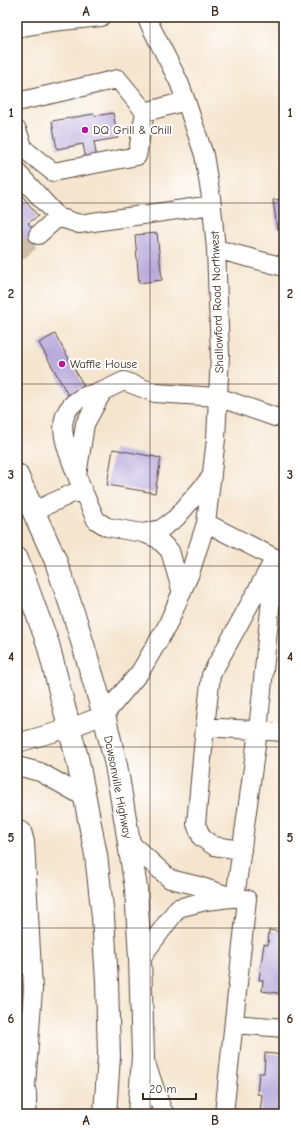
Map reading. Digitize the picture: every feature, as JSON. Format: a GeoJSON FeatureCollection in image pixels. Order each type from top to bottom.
{"type":"FeatureCollection","features":[{"type":"Feature","properties":{"kind":"main road","name":"Dawsonville Highway"},"geometry":{"type":"LineString","coordinates":[[17,475],[55,559],[76,621],[104,714],[116,765],[136,888],[143,1056],[139,1114]]}},
{"type":"Feature","properties":{"kind":"main road"},"geometry":{"type":"LineString","coordinates":[[17,558],[48,644],[70,728],[86,798],[97,862],[103,917],[107,982],[108,1056],[105,1114]]}},
{"type":"Feature","properties":{"kind":"street"},"geometry":{"type":"LineString","coordinates":[[17,28],[52,22],[101,17]]}},
{"type":"Feature","properties":{"kind":"street","name":"Shallowford Road Northwest"},"geometry":{"type":"LineString","coordinates":[[104,714],[140,672],[167,626],[190,574],[206,523],[216,439],[220,354],[216,248],[212,205],[204,155],[179,82],[146,17]]}},
{"type":"Feature","properties":{"kind":"street"},"geometry":{"type":"LineString","coordinates":[[17,102],[118,79],[145,112],[137,156],[53,172],[24,149],[17,130]]}},
{"type":"Feature","properties":{"kind":"street"},"geometry":{"type":"LineString","coordinates":[[145,112],[186,101]]}},
{"type":"Feature","properties":{"kind":"street"},"geometry":{"type":"LineString","coordinates":[[17,172],[58,217],[79,224],[212,205]]}},
{"type":"Feature","properties":{"kind":"street"},"geometry":{"type":"LineString","coordinates":[[38,235],[58,217]]}},
{"type":"Feature","properties":{"kind":"street"},"geometry":{"type":"LineString","coordinates":[[216,248],[284,267]]}},
{"type":"Feature","properties":{"kind":"street"},"geometry":{"type":"LineString","coordinates":[[182,593],[170,551],[158,539],[143,533],[107,527],[96,520],[80,482],[85,424],[104,391],[124,381],[155,393],[218,397],[275,417]]}},
{"type":"Feature","properties":{"kind":"street"},"geometry":{"type":"LineString","coordinates":[[143,533],[161,529],[176,518],[212,476]]}},
{"type":"Feature","properties":{"kind":"street"},"geometry":{"type":"LineString","coordinates":[[34,511],[80,482]]}},
{"type":"Feature","properties":{"kind":"street"},"geometry":{"type":"LineString","coordinates":[[206,523],[279,562]]}},
{"type":"Feature","properties":{"kind":"street"},"geometry":{"type":"LineString","coordinates":[[242,850],[214,846],[202,838],[196,824],[211,674],[279,562]]}},
{"type":"Feature","properties":{"kind":"street"},"geometry":{"type":"LineString","coordinates":[[224,1114],[234,1024],[241,898],[242,850],[279,562]]}},
{"type":"Feature","properties":{"kind":"street"},"geometry":{"type":"LineString","coordinates":[[17,743],[70,728],[104,714]]}},
{"type":"Feature","properties":{"kind":"street"},"geometry":{"type":"LineString","coordinates":[[205,727],[284,732]]}},
{"type":"Feature","properties":{"kind":"street"},"geometry":{"type":"LineString","coordinates":[[17,766],[40,772],[86,798]]}},
{"type":"Feature","properties":{"kind":"street"},"geometry":{"type":"LineString","coordinates":[[17,830],[22,831],[25,842],[33,989],[21,1083],[27,1093],[26,1114]]}},
{"type":"Feature","properties":{"kind":"street"},"geometry":{"type":"LineString","coordinates":[[129,842],[170,879],[241,898]]}},
{"type":"Feature","properties":{"kind":"street"},"geometry":{"type":"LineString","coordinates":[[140,959],[178,908],[206,901],[241,898]]}},
{"type":"Feature","properties":{"kind":"street"},"geometry":{"type":"LineString","coordinates":[[234,1024],[284,1028]]}},
{"type":"Feature","properties":{"kind":"street"},"geometry":{"type":"LineString","coordinates":[[143,1056],[163,1112],[166,1114]]}},
{"type":"Feature","properties":{"kind":"building","name":"DQ Grill & Chill"},"geometry":{"type":"Polygon","coordinates":[[[113,113],[118,138],[94,142],[97,159],[86,161],[83,144],[57,149],[52,121],[94,114],[95,116],[113,113]]]}},
{"type":"Feature","properties":{"kind":"building"},"geometry":{"type":"Polygon","coordinates":[[[17,189],[38,216],[28,223],[41,239],[20,256],[17,253],[17,189]]]}},
{"type":"Feature","properties":{"kind":"building"},"geometry":{"type":"Polygon","coordinates":[[[284,199],[284,228],[277,229],[273,200],[284,199]]]}},
{"type":"Feature","properties":{"kind":"building"},"geometry":{"type":"Polygon","coordinates":[[[157,233],[162,280],[139,283],[135,235],[157,233]]]}},
{"type":"Feature","properties":{"kind":"building","name":"Waffle House"},"geometry":{"type":"Polygon","coordinates":[[[55,334],[84,386],[68,395],[39,343],[55,334]]]}},
{"type":"Feature","properties":{"kind":"building"},"geometry":{"type":"Polygon","coordinates":[[[113,449],[161,458],[155,493],[107,485],[113,449]]]}},
{"type":"Feature","properties":{"kind":"building"},"geometry":{"type":"Polygon","coordinates":[[[269,930],[284,932],[284,994],[262,991],[263,980],[259,980],[264,944],[268,945],[269,930]]]}},
{"type":"Feature","properties":{"kind":"building"},"geometry":{"type":"Polygon","coordinates":[[[265,1053],[284,1055],[284,1114],[260,1113],[262,1095],[257,1094],[259,1073],[264,1073],[265,1053]]]}},
{"type":"Feature","properties":{"kind":"tunnel"},"geometry":{"type":"LineString","coordinates":[[17,253],[38,235]]}},
{"type":"Feature","properties":{"kind":"place","name":"DQ Grill & Chill"},"geometry":{"type":"Point","coordinates":[85,130]}},
{"type":"Feature","properties":{"kind":"place","name":"Waffle House"},"geometry":{"type":"Point","coordinates":[62,364]}}]}
